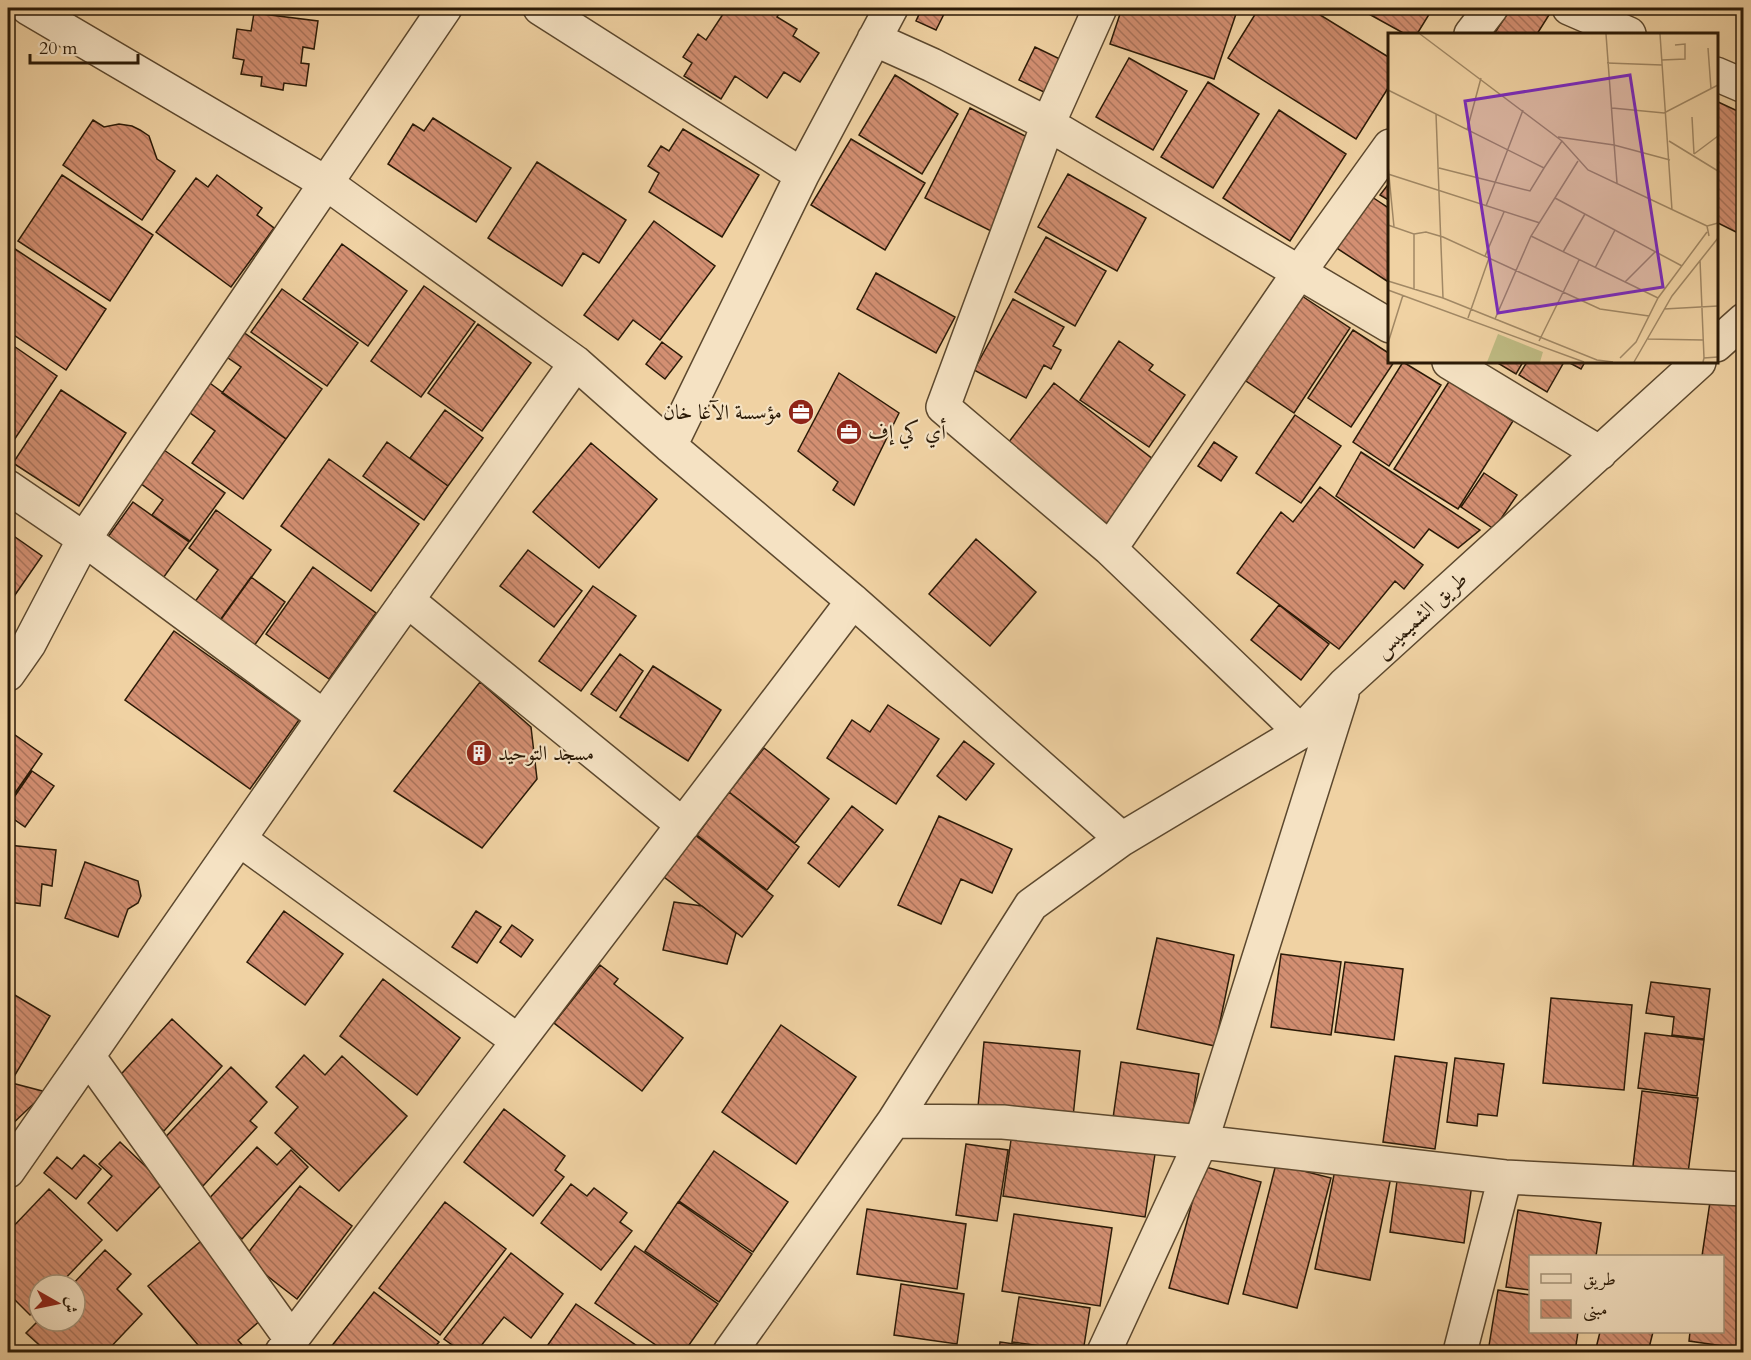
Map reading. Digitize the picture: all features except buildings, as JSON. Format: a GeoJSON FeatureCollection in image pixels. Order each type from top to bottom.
{"type":"FeatureCollection","features":[{"type":"Feature","properties":{"kind":"street"},"geometry":{"type":"LineString","coordinates":[[28,8],[326,183],[576,363],[853,601],[1122,839]]}},
{"type":"Feature","properties":{"kind":"street"},"geometry":{"type":"LineString","coordinates":[[8,674],[29,644],[84,539],[445,8]]}},
{"type":"Feature","properties":{"kind":"street"},"geometry":{"type":"LineString","coordinates":[[540,8],[802,175]]}},
{"type":"Feature","properties":{"kind":"street"},"geometry":{"type":"LineString","coordinates":[[670,446],[802,175],[891,8]]}},
{"type":"Feature","properties":{"kind":"street"},"geometry":{"type":"LineString","coordinates":[[1100,8],[1048,124],[943,407],[1110,549],[1301,732]]}},
{"type":"Feature","properties":{"kind":"street"},"geometry":{"type":"LineString","coordinates":[[1472,33],[1491,8]]}},
{"type":"Feature","properties":{"kind":"street"},"geometry":{"type":"LineString","coordinates":[[1569,8],[1627,33]]}},
{"type":"Feature","properties":{"kind":"street"},"geometry":{"type":"LineString","coordinates":[[874,39],[932,65],[1048,124],[1388,325]]}},
{"type":"Feature","properties":{"kind":"street"},"geometry":{"type":"LineString","coordinates":[[1718,75],[1743,86]]}},
{"type":"Feature","properties":{"kind":"street"},"geometry":{"type":"LineString","coordinates":[[1110,549],[1388,147]]}},
{"type":"Feature","properties":{"kind":"street"},"geometry":{"type":"LineString","coordinates":[[1718,343],[1743,320]]}},
{"type":"Feature","properties":{"kind":"street"},"geometry":{"type":"LineString","coordinates":[[8,1171],[324,717],[576,363]]}},
{"type":"Feature","properties":{"kind":"street"},"geometry":{"type":"LineString","coordinates":[[1451,363],[1600,453]]}},
{"type":"Feature","properties":{"kind":"street","name":"طريق الشميميس"},"geometry":{"type":"LineString","coordinates":[[730,1353],[894,1121],[1031,905],[1122,839],[1301,732],[1345,684],[1698,363]]}},
{"type":"Feature","properties":{"kind":"street"},"geometry":{"type":"LineString","coordinates":[[8,487],[84,539],[324,717]]}},
{"type":"Feature","properties":{"kind":"street"},"geometry":{"type":"LineString","coordinates":[[407,600],[682,825]]}},
{"type":"Feature","properties":{"kind":"street"},"geometry":{"type":"LineString","coordinates":[[88,1056],[286,1346],[853,601]]}},
{"type":"Feature","properties":{"kind":"street"},"geometry":{"type":"LineString","coordinates":[[1104,1353],[1201,1142],[1345,684]]}},
{"type":"Feature","properties":{"kind":"street"},"geometry":{"type":"LineString","coordinates":[[240,839],[518,1041]]}},
{"type":"Feature","properties":{"kind":"street"},"geometry":{"type":"LineString","coordinates":[[894,1121],[1003,1122],[1505,1177],[1743,1189]]}},
{"type":"Feature","properties":{"kind":"street"},"geometry":{"type":"LineString","coordinates":[[1460,1353],[1505,1177]]}},
{"type":"Feature","properties":{"kind":"place","name":"مؤسسة الآغا خان"},"geometry":{"type":"Point","coordinates":[801,412]}},
{"type":"Feature","properties":{"kind":"place","name":"أي كي إف"},"geometry":{"type":"Point","coordinates":[849,432]}},
{"type":"Feature","properties":{"kind":"place","name":"مسجد التوحيد"},"geometry":{"type":"Point","coordinates":[479,753]}}]}
